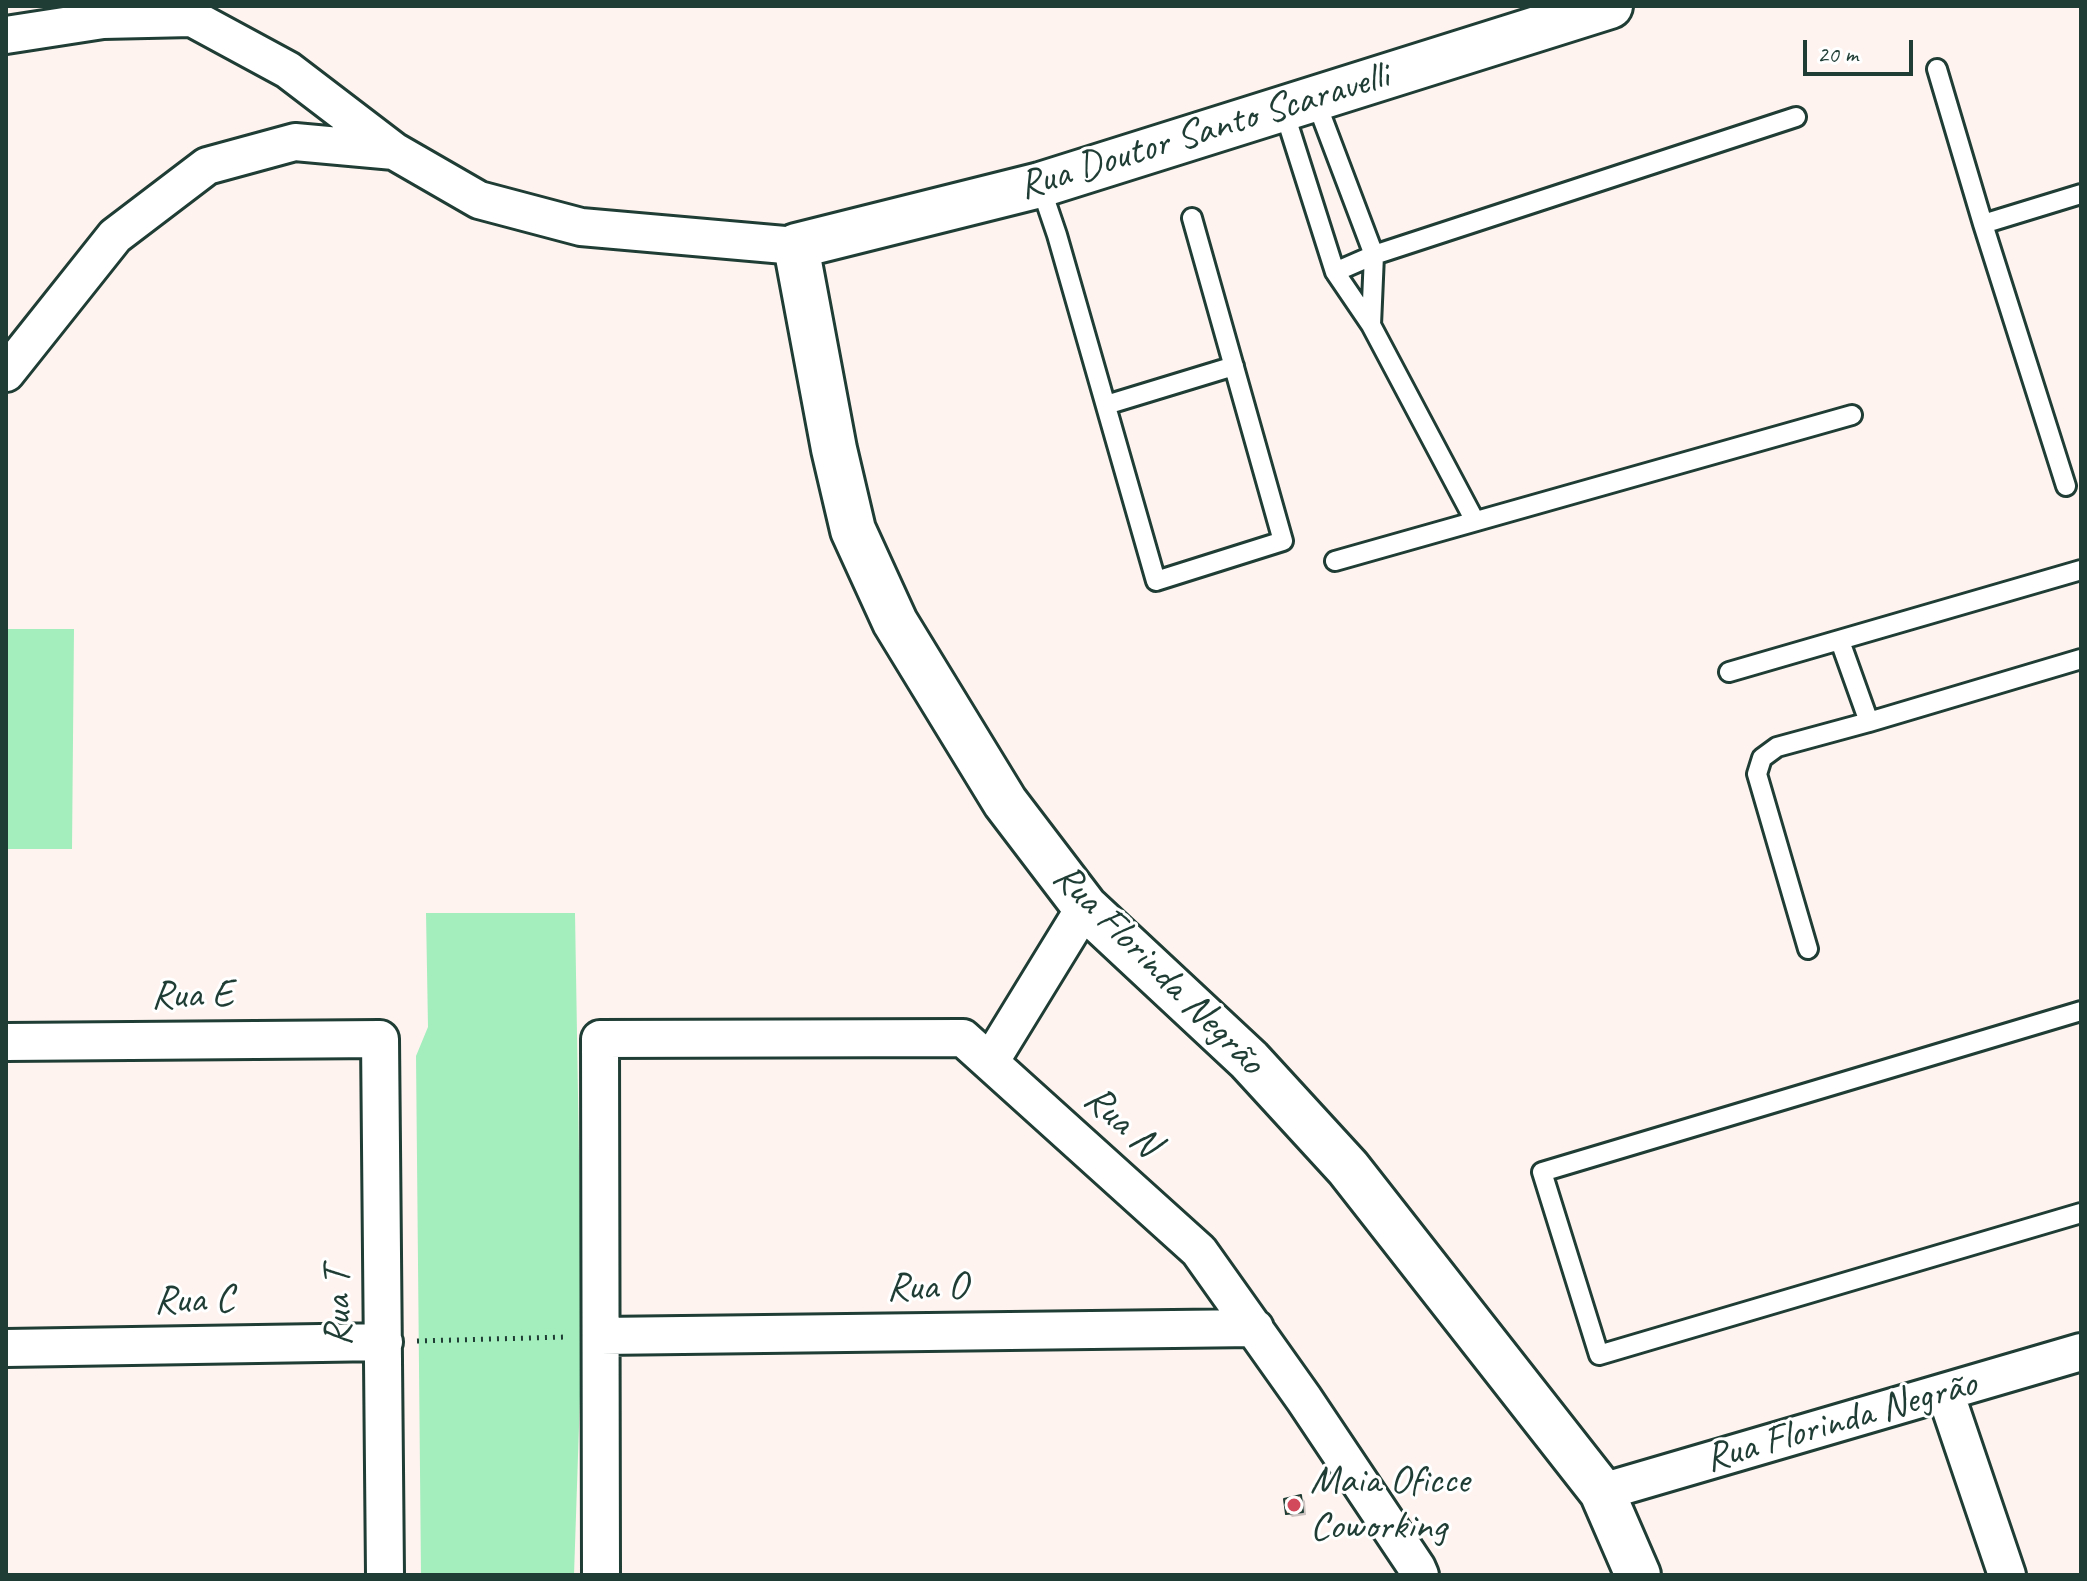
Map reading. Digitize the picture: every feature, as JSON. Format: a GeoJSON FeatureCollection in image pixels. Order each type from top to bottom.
{"type":"FeatureCollection","features":[{"type":"Feature","properties":{"kind":"street","name":"Rua Doutor Santo Scaravelli"},"geometry":{"type":"LineString","coordinates":[[796,246],[1040,185],[1610,6]]}},
{"type":"Feature","properties":{"kind":"street"},"geometry":{"type":"LineString","coordinates":[[6,35],[103,20],[192,18],[288,70],[394,151],[479,200],[581,227],[796,246]]}},
{"type":"Feature","properties":{"kind":"street"},"geometry":{"type":"LineString","coordinates":[[6,373],[115,236],[207,166],[295,142],[394,151]]}},
{"type":"Feature","properties":{"kind":"street","name":"Rua Florinda Negrão"},"geometry":{"type":"LineString","coordinates":[[796,246],[834,449],[853,530],[895,622],[1005,802],[1085,907],[1249,1060],[1348,1168],[1602,1492],[1638,1575]]}},
{"type":"Feature","properties":{"kind":"street"},"geometry":{"type":"LineString","coordinates":[[990,1062],[1085,907]]}},
{"type":"Feature","properties":{"kind":"street","name":"Rua N"},"geometry":{"type":"LineString","coordinates":[[601,1336],[600,1039],[963,1038],[1199,1251],[1378,1507],[1420,1575]]}},
{"type":"Feature","properties":{"kind":"street","name":"Rua E"},"geometry":{"type":"LineString","coordinates":[[6,1042],[380,1039]]}},
{"type":"Feature","properties":{"kind":"street","name":"Rua T"},"geometry":{"type":"LineString","coordinates":[[380,1039],[385,1575]]}},
{"type":"Feature","properties":{"kind":"street","name":"Rua O"},"geometry":{"type":"LineString","coordinates":[[601,1336],[1255,1328]]}},
{"type":"Feature","properties":{"kind":"street"},"geometry":{"type":"LineString","coordinates":[[601,1336],[601,1575]]}},
{"type":"Feature","properties":{"kind":"street","name":"Rua C"},"geometry":{"type":"LineString","coordinates":[[6,1348],[384,1342]]}},
{"type":"Feature","properties":{"kind":"street","name":"Rua Florinda Negrão"},"geometry":{"type":"LineString","coordinates":[[1602,1492],[2081,1352]]}},
{"type":"Feature","properties":{"kind":"street"},"geometry":{"type":"LineString","coordinates":[[1945,1392],[2007,1575]]}},
{"type":"Feature","properties":{"kind":"lane"},"geometry":{"type":"LineString","coordinates":[[1937,69],[2066,486]]}},
{"type":"Feature","properties":{"kind":"lane"},"geometry":{"type":"LineString","coordinates":[[1299,104],[1374,255],[1371,325]]}},
{"type":"Feature","properties":{"kind":"lane"},"geometry":{"type":"LineString","coordinates":[[1299,104],[1335,272],[1371,325],[1475,521]]}},
{"type":"Feature","properties":{"kind":"lane"},"geometry":{"type":"LineString","coordinates":[[1335,272],[1374,255],[1796,117]]}},
{"type":"Feature","properties":{"kind":"lane"},"geometry":{"type":"LineString","coordinates":[[1040,185],[1156,581],[1283,541],[1192,218]]}},
{"type":"Feature","properties":{"kind":"lane"},"geometry":{"type":"LineString","coordinates":[[1983,224],[2081,194]]}},
{"type":"Feature","properties":{"kind":"lane"},"geometry":{"type":"LineString","coordinates":[[1106,405],[1234,366]]}},
{"type":"Feature","properties":{"kind":"lane"},"geometry":{"type":"LineString","coordinates":[[1335,561],[1852,415]]}},
{"type":"Feature","properties":{"kind":"lane"},"geometry":{"type":"LineString","coordinates":[[1729,672],[2081,570]]}},
{"type":"Feature","properties":{"kind":"lane"},"geometry":{"type":"LineString","coordinates":[[1840,641],[1869,722]]}},
{"type":"Feature","properties":{"kind":"lane"},"geometry":{"type":"LineString","coordinates":[[1808,949],[1757,774],[1762,758],[1777,747],[2081,659]]}},
{"type":"Feature","properties":{"kind":"lane"},"geometry":{"type":"LineString","coordinates":[[2081,1011],[1542,1172],[1599,1355],[2081,1213]]}},
{"type":"Feature","properties":{"kind":"path"},"geometry":{"type":"LineString","coordinates":[[384,1342],[601,1336]]}},
{"type":"Feature","properties":{"kind":"green space"},"geometry":{"type":"Polygon","coordinates":[[[6,629],[74,629],[72,849],[6,849],[6,629]]]}},
{"type":"Feature","properties":{"kind":"green space"},"geometry":{"type":"Polygon","coordinates":[[[426,913],[575,913],[582,1337],[574,1575],[421,1575],[416,1056],[428,1027],[426,913]]]}},
{"type":"Feature","properties":{"kind":"building","name":"Maia Oficce Coworking"},"geometry":{"type":"Polygon","coordinates":[[[1301,1495],[1303,1512],[1286,1514],[1284,1499],[1301,1495]]]}},
{"type":"Feature","properties":{"kind":"place","name":"Maia Oficce Coworking"},"geometry":{"type":"Point","coordinates":[1294,1505]}}]}
